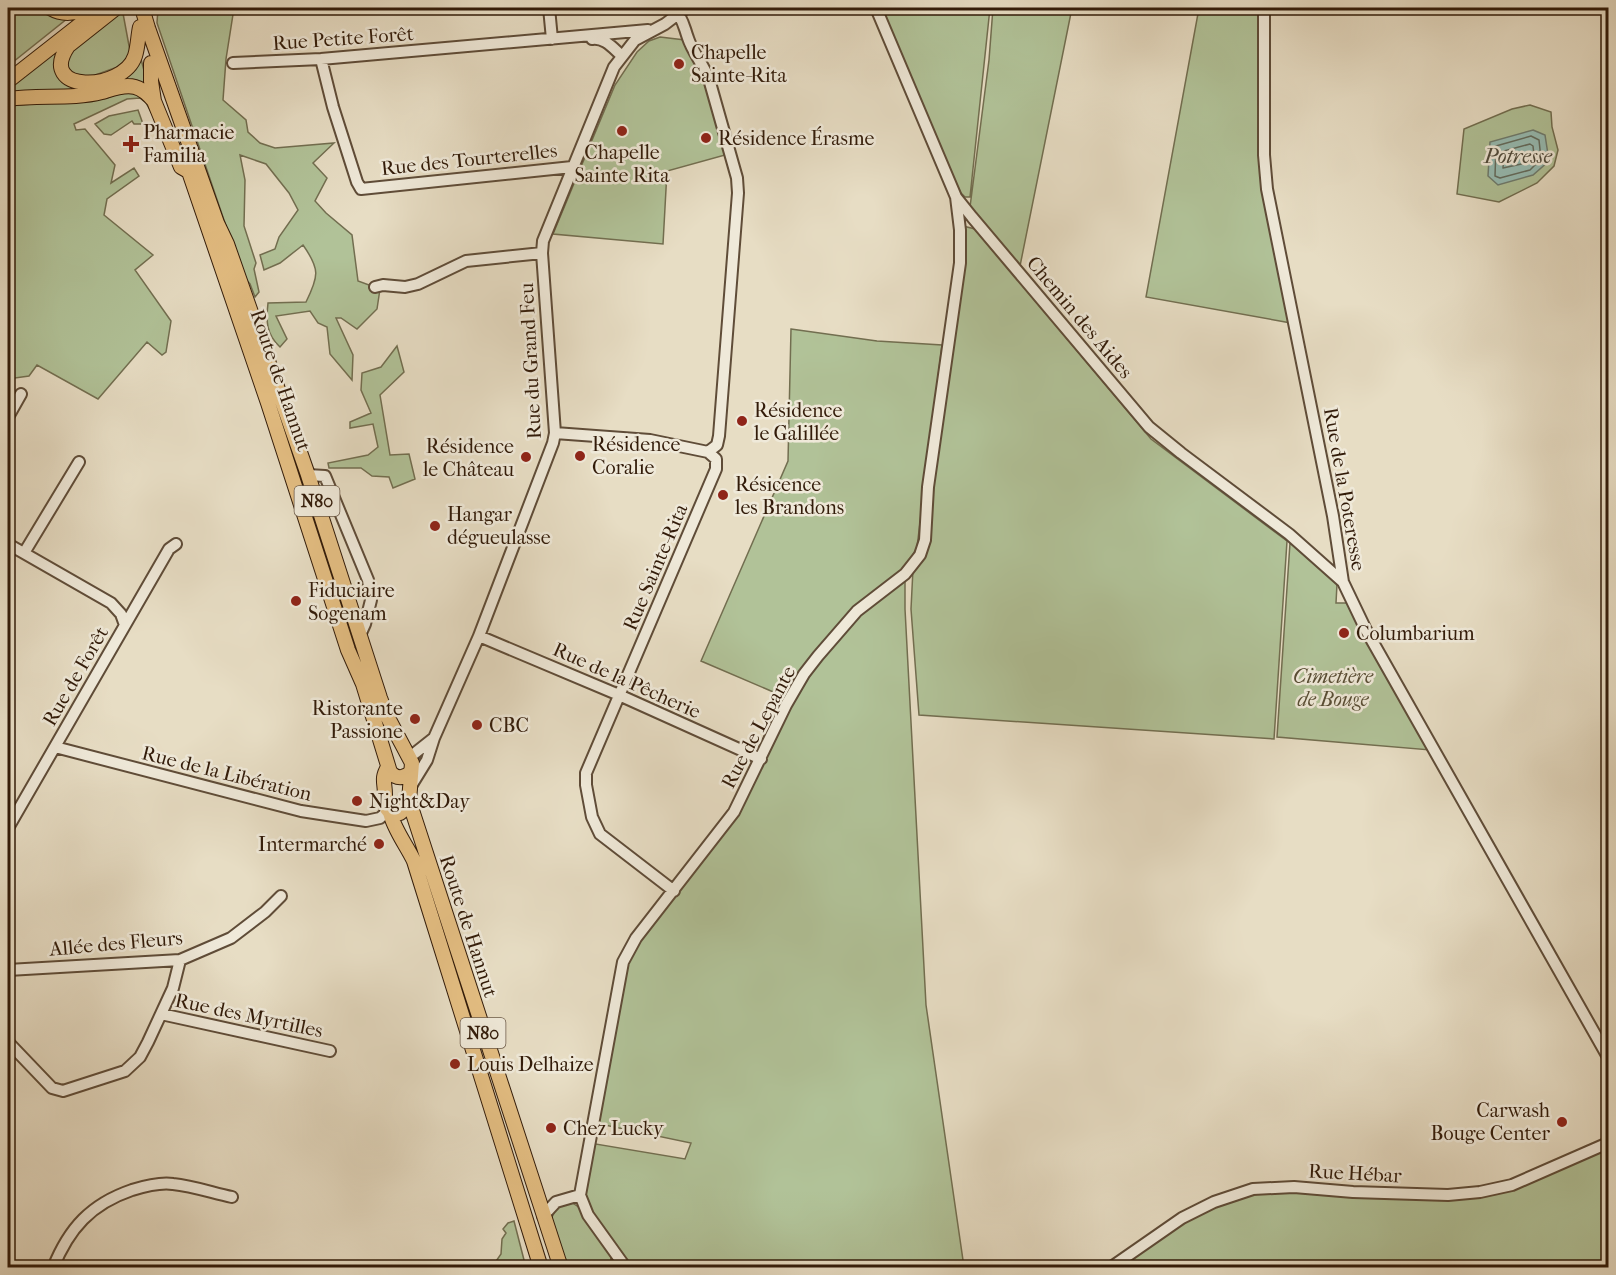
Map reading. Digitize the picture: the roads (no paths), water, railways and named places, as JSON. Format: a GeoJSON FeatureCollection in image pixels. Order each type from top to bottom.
{"type":"FeatureCollection","features":[{"type":"Feature","properties":{"kind":"main road"},"geometry":{"type":"LineString","coordinates":[[50,8],[75,14],[90,8]]}},
{"type":"Feature","properties":{"kind":"main road"},"geometry":{"type":"LineString","coordinates":[[8,73],[90,8]]}},
{"type":"Feature","properties":{"kind":"main road"},"geometry":{"type":"LineString","coordinates":[[8,81],[101,8]]}},
{"type":"Feature","properties":{"kind":"main road"},"geometry":{"type":"LineString","coordinates":[[116,8],[68,46],[61,63],[63,74],[68,79],[81,84],[114,77],[123,72],[135,56],[140,27]]}},
{"type":"Feature","properties":{"kind":"main road","name":"Route de Hannut"},"geometry":{"type":"LineString","coordinates":[[135,8],[151,63],[268,403],[348,651],[363,684],[388,766],[382,787],[385,795],[384,804],[414,861],[542,1268]]}},
{"type":"Feature","properties":{"kind":"main road","name":"Route de Hannut"},"geometry":{"type":"LineString","coordinates":[[150,9],[147,28],[213,213],[227,244],[308,475],[386,714],[411,776],[543,1216],[561,1266]]}},
{"type":"Feature","properties":{"kind":"main road"},"geometry":{"type":"LineString","coordinates":[[151,63],[154,101]]}},
{"type":"Feature","properties":{"kind":"main road"},"geometry":{"type":"LineString","coordinates":[[8,99],[78,97],[125,87],[140,89],[149,94],[154,101],[181,167],[188,171]]}},
{"type":"Feature","properties":{"kind":"main road"},"geometry":{"type":"LineString","coordinates":[[389,811],[400,813],[407,806],[411,776],[400,753],[389,760],[390,772],[398,777],[411,776]]}},
{"type":"Feature","properties":{"kind":"main road"},"geometry":{"type":"LineString","coordinates":[[385,795],[392,789],[405,792],[411,776]]}},
{"type":"Feature","properties":{"kind":"street"},"geometry":{"type":"LineString","coordinates":[[549,8],[557,39]]}},
{"type":"Feature","properties":{"kind":"street","name":"Chemin des Aides"},"geometry":{"type":"LineString","coordinates":[[876,8],[956,197],[1149,427],[1289,534],[1343,582]]}},
{"type":"Feature","properties":{"kind":"street","name":"Rue de la Poteresse"},"geometry":{"type":"LineString","coordinates":[[1264,8],[1264,155],[1267,189],[1334,516],[1343,582],[1366,630],[1608,1057]]}},
{"type":"Feature","properties":{"kind":"street"},"geometry":{"type":"LineString","coordinates":[[555,433],[650,440],[708,452],[717,445],[738,193],[737,178],[709,79],[688,39],[682,11]]}},
{"type":"Feature","properties":{"kind":"street","name":"Rue du Grand Feu"},"geometry":{"type":"LineString","coordinates":[[411,776],[434,738],[479,636],[549,459],[555,433],[543,241],[611,73],[621,55],[635,40],[682,11]]}},
{"type":"Feature","properties":{"kind":"street","name":"Rue Petite Forêt"},"geometry":{"type":"LineString","coordinates":[[233,63],[321,59],[652,30]]}},
{"type":"Feature","properties":{"kind":"street","name":"Rue Petite Forêt"},"geometry":{"type":"LineString","coordinates":[[557,39],[571,42],[597,38],[605,41],[621,55]]}},
{"type":"Feature","properties":{"kind":"street","name":"Rue des Tourterelles"},"geometry":{"type":"LineString","coordinates":[[321,59],[333,106],[361,189],[572,167]]}},
{"type":"Feature","properties":{"kind":"street","name":"Rue de Lepante"},"geometry":{"type":"LineString","coordinates":[[580,1195],[616,989],[623,962],[636,938],[734,812],[786,705],[804,674],[857,611],[912,567],[920,555],[925,540],[928,487],[958,275],[960,230],[956,197]]}},
{"type":"Feature","properties":{"kind":"street"},"geometry":{"type":"LineString","coordinates":[[375,287],[384,285],[405,287],[418,284],[466,261],[542,253]]}},
{"type":"Feature","properties":{"kind":"street"},"geometry":{"type":"LineString","coordinates":[[8,417],[21,394]]}},
{"type":"Feature","properties":{"kind":"street","name":"Rue Sainte-Rita"},"geometry":{"type":"LineString","coordinates":[[674,891],[600,834],[592,817],[586,773],[716,469],[716,459],[708,452]]}},
{"type":"Feature","properties":{"kind":"street"},"geometry":{"type":"LineString","coordinates":[[24,553],[79,462]]}},
{"type":"Feature","properties":{"kind":"street","name":"Route de Hannut"},"geometry":{"type":"LineString","coordinates":[[308,475],[324,476],[368,580],[371,600],[360,635]]}},
{"type":"Feature","properties":{"kind":"street"},"geometry":{"type":"LineString","coordinates":[[8,544],[111,603],[121,615],[125,625]]}},
{"type":"Feature","properties":{"kind":"street","name":"Rue de Forêt"},"geometry":{"type":"LineString","coordinates":[[8,828],[169,549],[177,544]]}},
{"type":"Feature","properties":{"kind":"street","name":"Rue de la Pêcherie"},"geometry":{"type":"LineString","coordinates":[[479,636],[619,695],[761,759]]}},
{"type":"Feature","properties":{"kind":"street","name":"Rue du Grand Feu"},"geometry":{"type":"LineString","coordinates":[[411,776],[434,742],[434,738]]}},
{"type":"Feature","properties":{"kind":"street","name":"Rue de la Libération"},"geometry":{"type":"LineString","coordinates":[[55,747],[301,811],[366,821],[380,818],[389,811]]}},
{"type":"Feature","properties":{"kind":"street","name":"Allée des Fleurs"},"geometry":{"type":"LineString","coordinates":[[8,970],[180,960],[231,938],[265,912],[281,896]]}},
{"type":"Feature","properties":{"kind":"street"},"geometry":{"type":"LineString","coordinates":[[8,1042],[52,1089],[63,1090],[114,1075],[132,1066],[141,1057],[173,988],[180,960]]}},
{"type":"Feature","properties":{"kind":"street","name":"Rue des Myrtilles"},"geometry":{"type":"LineString","coordinates":[[162,1014],[330,1051]]}},
{"type":"Feature","properties":{"kind":"street","name":"Rue Hébar"},"geometry":{"type":"LineString","coordinates":[[1110,1268],[1182,1218],[1214,1202],[1253,1189],[1294,1187],[1448,1196],[1480,1192],[1512,1185],[1608,1143]]}},
{"type":"Feature","properties":{"kind":"street"},"geometry":{"type":"LineString","coordinates":[[52,1268],[67,1237],[78,1224],[94,1208],[113,1196],[140,1188],[172,1183],[232,1197]]}},
{"type":"Feature","properties":{"kind":"street"},"geometry":{"type":"LineString","coordinates":[[543,1216],[556,1202],[580,1195],[588,1215],[622,1266]]}},
{"type":"Feature","properties":{"kind":"water","name":"Potresse"},"geometry":{"type":"Polygon","coordinates":[[[1533,130],[1545,135],[1549,161],[1533,175],[1498,185],[1488,176],[1490,142],[1533,130]]]}},
{"type":"Feature","properties":{"kind":"place","name":"Chapelle Sainte-Rita"},"geometry":{"type":"Point","coordinates":[679,64]}},
{"type":"Feature","properties":{"kind":"place","name":"Chapelle Sainte Rita"},"geometry":{"type":"Point","coordinates":[622,131]}},
{"type":"Feature","properties":{"kind":"place","name":"Résidence Érasme"},"geometry":{"type":"Point","coordinates":[706,138]}},
{"type":"Feature","properties":{"kind":"place","name":"Pharmacie Familia"},"geometry":{"type":"Point","coordinates":[131,144]}},
{"type":"Feature","properties":{"kind":"place","name":"Résidence le Galillée"},"geometry":{"type":"Point","coordinates":[742,421]}},
{"type":"Feature","properties":{"kind":"place","name":"Résidence Coralie"},"geometry":{"type":"Point","coordinates":[580,456]}},
{"type":"Feature","properties":{"kind":"place","name":"Résidence le Château"},"geometry":{"type":"Point","coordinates":[526,457]}},
{"type":"Feature","properties":{"kind":"place","name":"Résicence les Brandons"},"geometry":{"type":"Point","coordinates":[723,495]}},
{"type":"Feature","properties":{"kind":"place","name":"Hangar dégueulasse"},"geometry":{"type":"Point","coordinates":[435,526]}},
{"type":"Feature","properties":{"kind":"place","name":"Fiduciaire Sogenam"},"geometry":{"type":"Point","coordinates":[296,601]}},
{"type":"Feature","properties":{"kind":"place","name":"Columbarium"},"geometry":{"type":"Point","coordinates":[1344,633]}},
{"type":"Feature","properties":{"kind":"place","name":"Ristorante Passione"},"geometry":{"type":"Point","coordinates":[415,719]}},
{"type":"Feature","properties":{"kind":"place","name":"CBC"},"geometry":{"type":"Point","coordinates":[477,725]}},
{"type":"Feature","properties":{"kind":"place","name":"Night&Day"},"geometry":{"type":"Point","coordinates":[357,801]}},
{"type":"Feature","properties":{"kind":"place","name":"Intermarché"},"geometry":{"type":"Point","coordinates":[379,844]}},
{"type":"Feature","properties":{"kind":"place","name":"Louis Delhaize"},"geometry":{"type":"Point","coordinates":[455,1064]}},
{"type":"Feature","properties":{"kind":"place","name":"Carwash Bouge Center"},"geometry":{"type":"Point","coordinates":[1562,1122]}},
{"type":"Feature","properties":{"kind":"place","name":"Chez Lucky"},"geometry":{"type":"Point","coordinates":[551,1128]}},
{"type":"Feature","properties":{"kind":"park label","name":"Cimetière de Bouge"},"geometry":{"type":"Point","coordinates":[1333,688]}}]}
